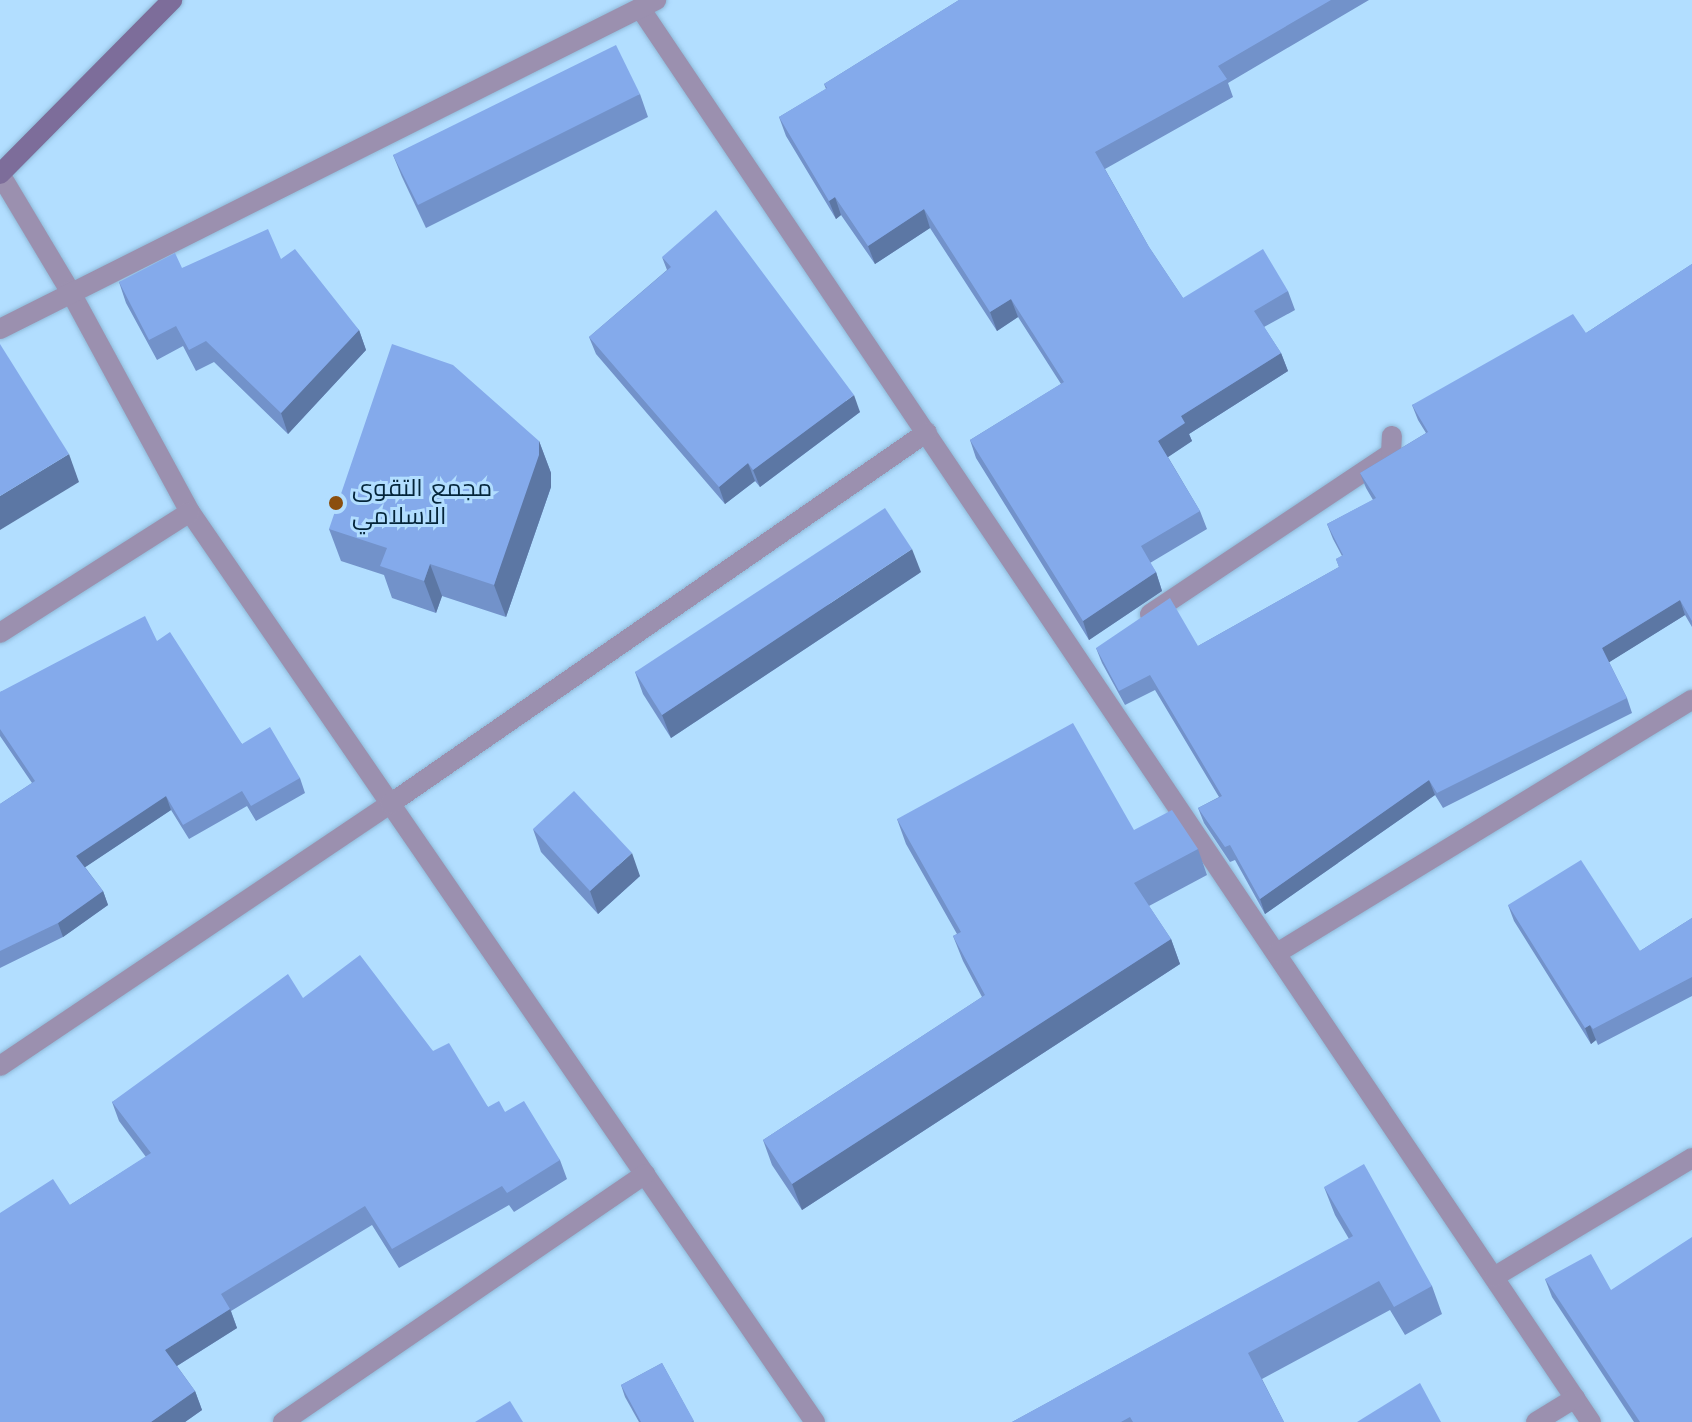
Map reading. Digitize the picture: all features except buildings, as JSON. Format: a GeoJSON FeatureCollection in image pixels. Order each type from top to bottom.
{"type":"FeatureCollection","features":[{"type":"Feature","properties":{"kind":"street"},"geometry":{"type":"LineString","coordinates":[[172,0],[0,174],[70,291],[190,512],[815,1422]]}},
{"type":"Feature","properties":{"kind":"street"},"geometry":{"type":"LineString","coordinates":[[0,329],[70,291],[648,4],[927,432],[1087,657],[1277,953],[1591,1422]]}},
{"type":"Feature","properties":{"kind":"street"},"geometry":{"type":"LineString","coordinates":[[0,1066],[390,804],[927,432]]}},
{"type":"Feature","properties":{"kind":"street"},"geometry":{"type":"LineString","coordinates":[[1132,626],[1391,453],[1392,436]]}},
{"type":"Feature","properties":{"kind":"street"},"geometry":{"type":"LineString","coordinates":[[0,633],[190,512]]}},
{"type":"Feature","properties":{"kind":"street"},"geometry":{"type":"LineString","coordinates":[[1277,953],[1690,706]]}},
{"type":"Feature","properties":{"kind":"street"},"geometry":{"type":"LineString","coordinates":[[1494,1277],[1692,1158]]}},
{"type":"Feature","properties":{"kind":"street"},"geometry":{"type":"LineString","coordinates":[[283,1422],[645,1174]]}},
{"type":"Feature","properties":{"kind":"street"},"geometry":{"type":"LineString","coordinates":[[1536,1422],[1575,1398]]}},
{"type":"Feature","properties":{"kind":"place","name":"مجمع التقوى الاسلامي"},"geometry":{"type":"Point","coordinates":[336,503]}}]}
